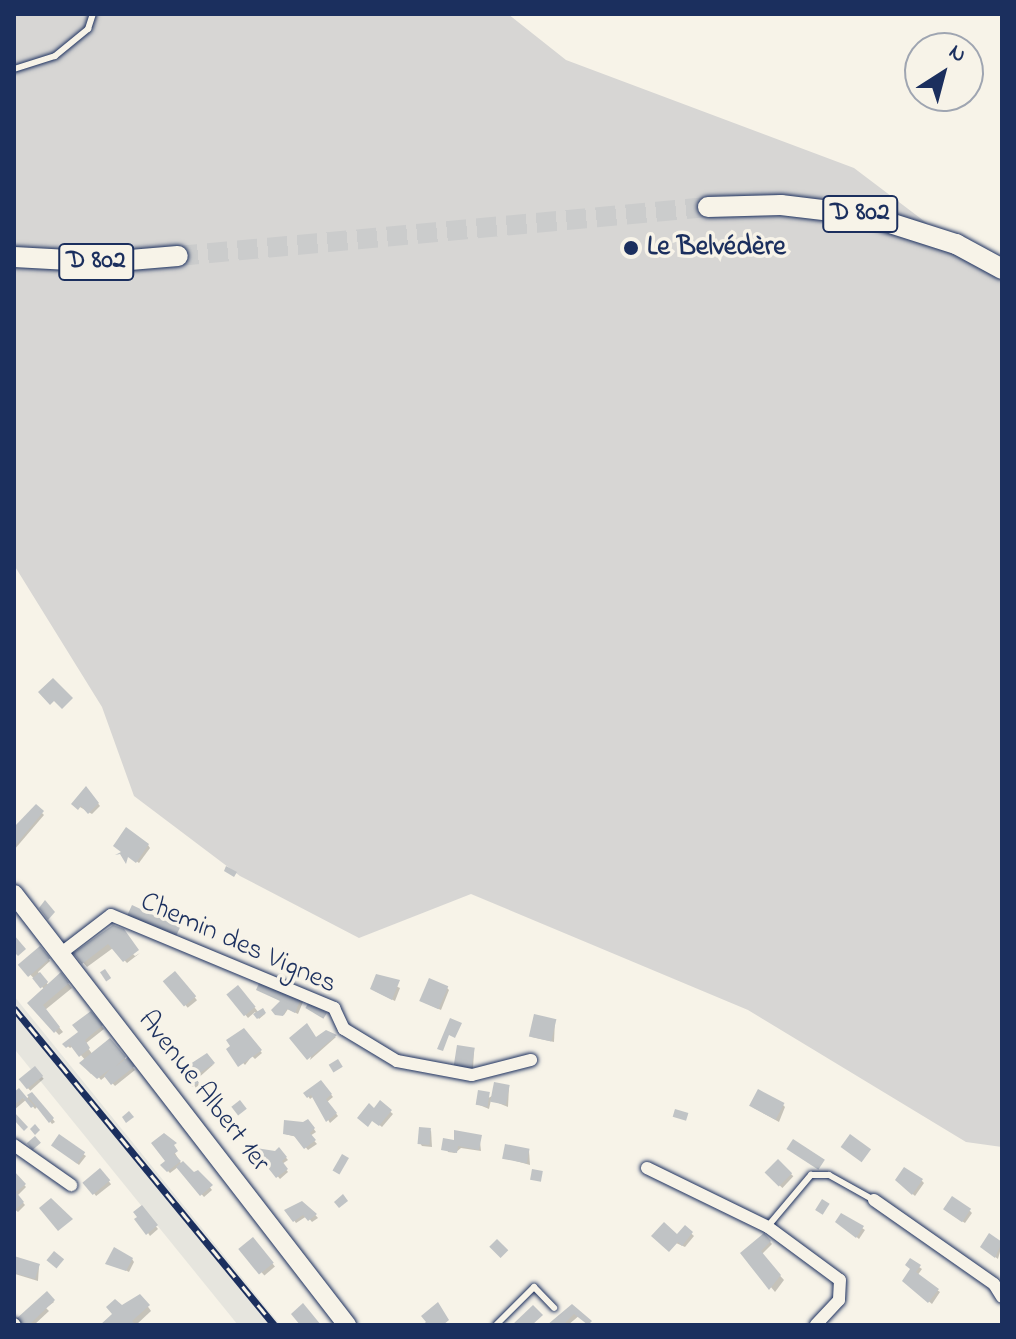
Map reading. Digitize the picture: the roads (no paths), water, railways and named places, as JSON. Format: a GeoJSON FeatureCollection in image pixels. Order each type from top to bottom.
{"type":"FeatureCollection","features":[{"type":"Feature","properties":{"kind":"main road","name":"D 802"},"geometry":{"type":"LineString","coordinates":[[708,207],[781,205],[865,215],[932,235],[1002,269]]}},
{"type":"Feature","properties":{"kind":"main road","name":"D 802"},"geometry":{"type":"LineString","coordinates":[[14,257],[106,262],[178,256]]}},
{"type":"Feature","properties":{"kind":"main road","name":"Avenue Albert 1er"},"geometry":{"type":"LineString","coordinates":[[14,894],[347,1325]]}},
{"type":"Feature","properties":{"kind":"street","name":"Chemin des Vignes"},"geometry":{"type":"LineString","coordinates":[[60,954],[111,915],[334,1008],[344,1029],[397,1061],[472,1075],[531,1060]]}},
{"type":"Feature","properties":{"kind":"street"},"geometry":{"type":"LineString","coordinates":[[14,1145],[71,1185]]}},
{"type":"Feature","properties":{"kind":"street"},"geometry":{"type":"LineString","coordinates":[[647,1168],[768,1227],[840,1280],[839,1300],[816,1325]]}},
{"type":"Feature","properties":{"kind":"street"},"geometry":{"type":"LineString","coordinates":[[874,1200],[994,1284],[1002,1297]]}},
{"type":"Feature","properties":{"kind":"lane"},"geometry":{"type":"LineString","coordinates":[[14,69],[55,56],[88,29],[93,14]]}},
{"type":"Feature","properties":{"kind":"lane"},"geometry":{"type":"LineString","coordinates":[[768,1227],[811,1175],[829,1175],[874,1200]]}},
{"type":"Feature","properties":{"kind":"lane"},"geometry":{"type":"LineString","coordinates":[[496,1325],[534,1287],[554,1308]]}},
{"type":"Feature","properties":{"kind":"tunnel"},"geometry":{"type":"LineString","coordinates":[[178,256],[708,207]]}},
{"type":"Feature","properties":{"kind":"railway"},"geometry":{"type":"LineString","coordinates":[[14,1008],[274,1325]]}},
{"type":"Feature","properties":{"kind":"place","name":"Le Belvédère"},"geometry":{"type":"Point","coordinates":[631,248]}}]}
